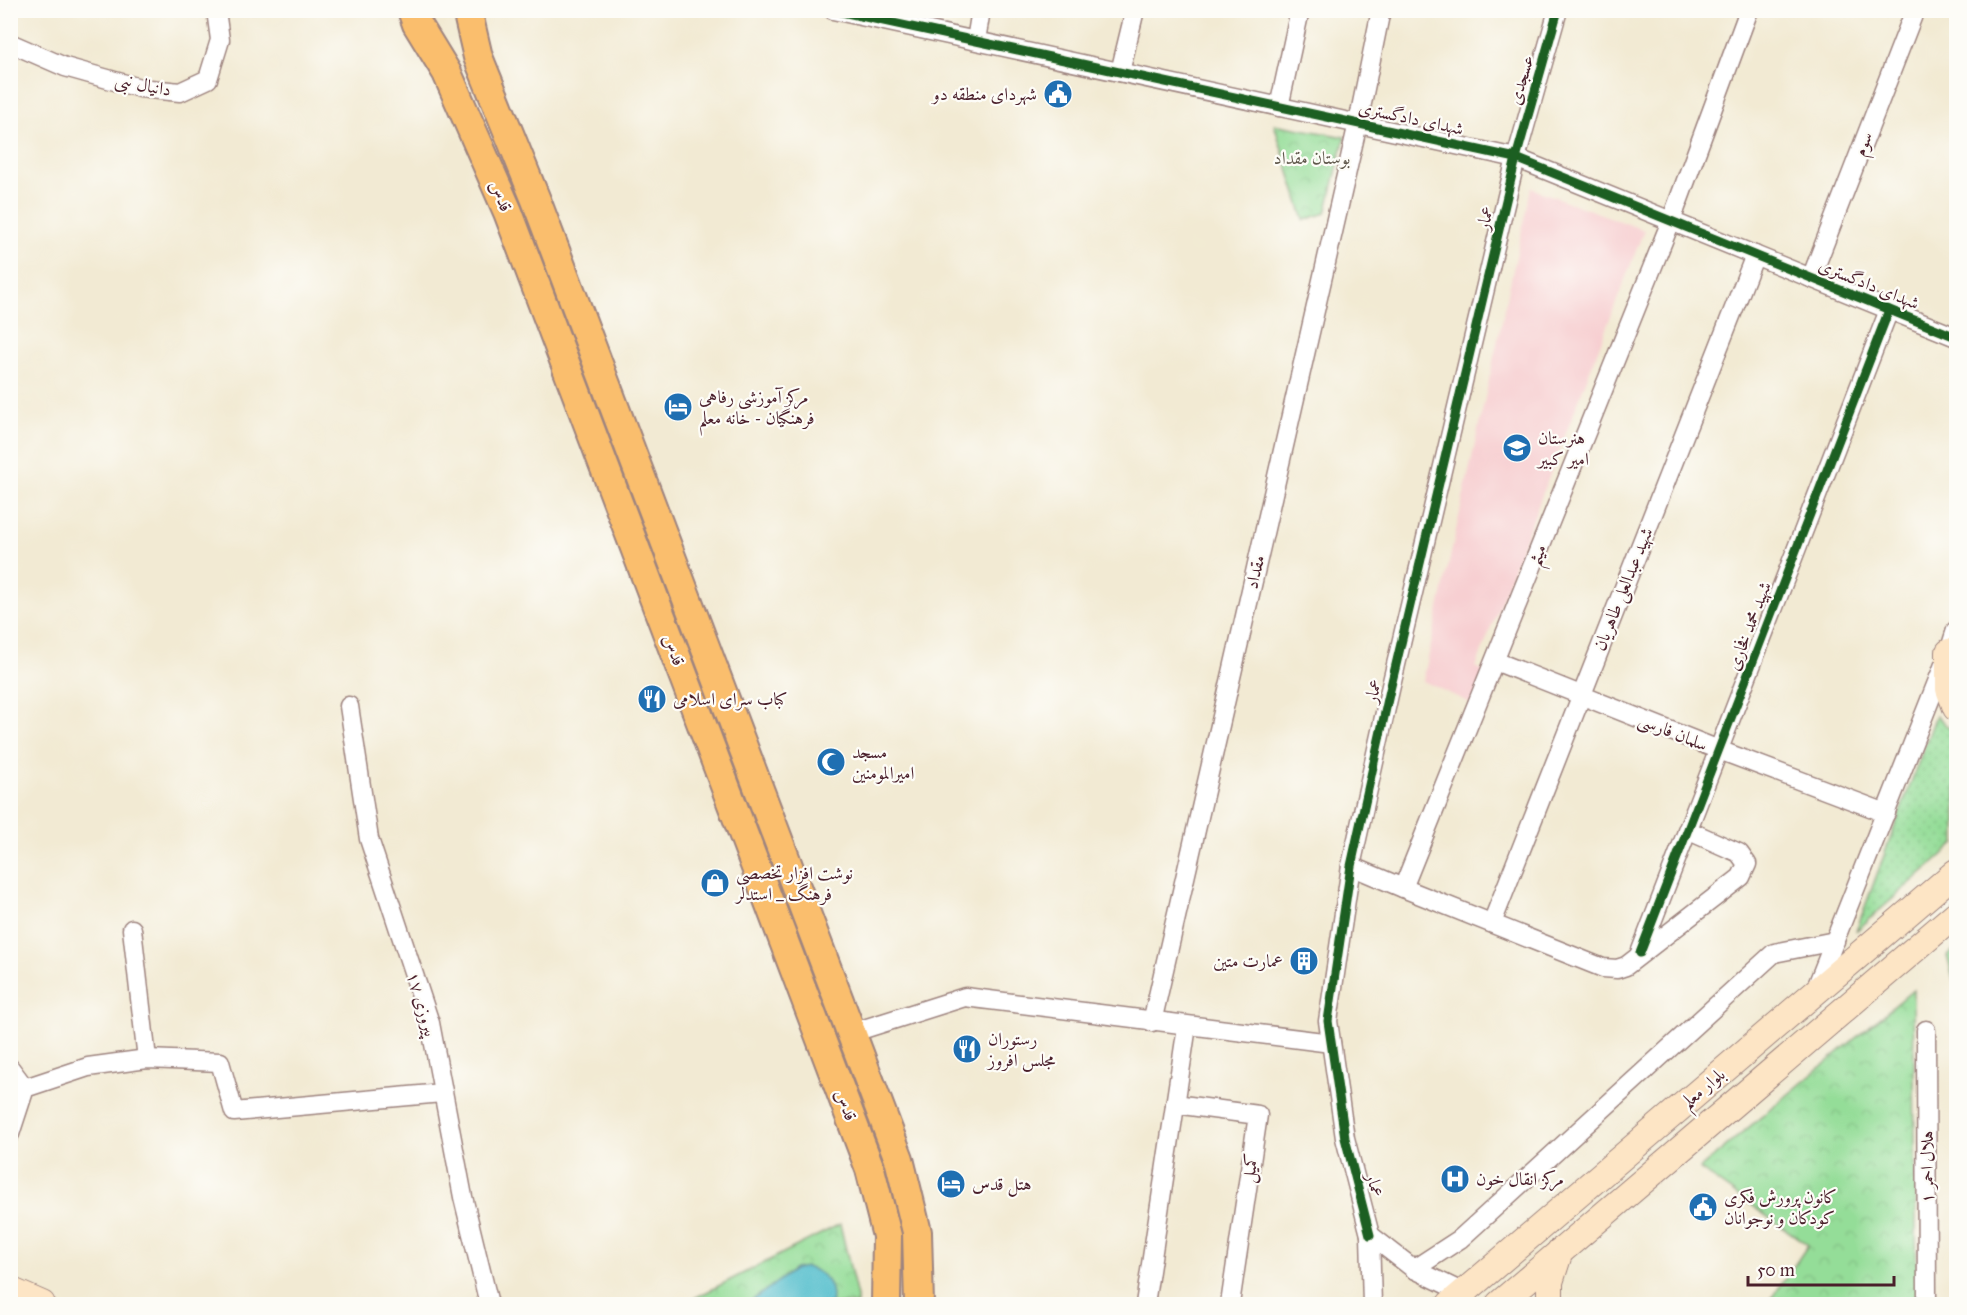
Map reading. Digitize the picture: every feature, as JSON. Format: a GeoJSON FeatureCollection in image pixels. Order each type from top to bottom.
{"type":"FeatureCollection","features":[{"type":"Feature","properties":{"kind":"main road"},"geometry":{"type":"LineString","coordinates":[[414,17],[433,34],[445,36],[455,32],[462,22],[465,10]]}},
{"type":"Feature","properties":{"kind":"main road","name":"قدس"},"geometry":{"type":"LineString","coordinates":[[465,10],[478,57],[536,200],[899,1159],[917,1232],[919,1305]]}},
{"type":"Feature","properties":{"kind":"main road","name":"قدس"},"geometry":{"type":"LineString","coordinates":[[414,17],[447,73],[508,212],[870,1168],[887,1236],[886,1305]]}},
{"type":"Feature","properties":{"kind":"main road"},"geometry":{"type":"LineString","coordinates":[[1953,641],[1949,689],[1956,708]]}},
{"type":"Feature","properties":{"kind":"main road","name":"بلوار معلم"},"geometry":{"type":"LineString","coordinates":[[1457,1299],[1956,872]]}},
{"type":"Feature","properties":{"kind":"main road","name":"بلوار معلم"},"geometry":{"type":"LineString","coordinates":[[1498,1305],[1956,914]]}},
{"type":"Feature","properties":{"kind":"main road"},"geometry":{"type":"LineString","coordinates":[[1550,1305],[1550,1282],[1560,1251]]}},
{"type":"Feature","properties":{"kind":"main road"},"geometry":{"type":"LineString","coordinates":[[10,1290],[42,1305]]}},
{"type":"Feature","properties":{"kind":"street","name":"دانیال نبی"},"geometry":{"type":"LineString","coordinates":[[10,43],[65,68],[140,88],[180,92],[208,79],[220,40],[216,10]]}},
{"type":"Feature","properties":{"kind":"street","name":"شهدای دادگستری"},"geometry":{"type":"LineString","coordinates":[[833,10],[1516,158],[1956,337]]}},
{"type":"Feature","properties":{"kind":"street"},"geometry":{"type":"LineString","coordinates":[[976,40],[981,10]]}},
{"type":"Feature","properties":{"kind":"street"},"geometry":{"type":"LineString","coordinates":[[1119,72],[1135,10]]}},
{"type":"Feature","properties":{"kind":"street"},"geometry":{"type":"LineString","coordinates":[[1279,107],[1300,10]]}},
{"type":"Feature","properties":{"kind":"street","name":"مقداد"},"geometry":{"type":"LineString","coordinates":[[1152,1022],[1358,123],[1381,10]]}},
{"type":"Feature","properties":{"kind":"street","name":"عسجدی"},"geometry":{"type":"LineString","coordinates":[[1516,158],[1558,10]]}},
{"type":"Feature","properties":{"kind":"street","name":"میثم"},"geometry":{"type":"LineString","coordinates":[[1402,888],[1671,221],[1749,10]]}},
{"type":"Feature","properties":{"kind":"street","name":"سوم"},"geometry":{"type":"LineString","coordinates":[[1811,278],[1915,10]]}},
{"type":"Feature","properties":{"kind":"street","name":"عمار"},"geometry":{"type":"LineString","coordinates":[[1372,1305],[1370,1235],[1345,1138],[1328,1021],[1351,866],[1390,690],[1516,158]]}},
{"type":"Feature","properties":{"kind":"street","name":"شهید عبدالعلی طاهریان"},"geometry":{"type":"LineString","coordinates":[[1492,923],[1755,255]]}},
{"type":"Feature","properties":{"kind":"street","name":"شهید محمد فخاری"},"geometry":{"type":"LineString","coordinates":[[1640,953],[1889,310]]}},
{"type":"Feature","properties":{"kind":"street"},"geometry":{"type":"LineString","coordinates":[[1814,993],[1953,641]]}},
{"type":"Feature","properties":{"kind":"street","name":"سلمان فارسی"},"geometry":{"type":"LineString","coordinates":[[1495,661],[1886,813]]}},
{"type":"Feature","properties":{"kind":"street","name":"پیروزی ۱۷"},"geometry":{"type":"LineString","coordinates":[[349,706],[369,838],[430,1023],[463,1197],[489,1305]]}},
{"type":"Feature","properties":{"kind":"street"},"geometry":{"type":"LineString","coordinates":[[1351,866],[1603,968],[1617,969],[1626,966],[1741,877],[1748,864],[1739,853],[1687,830]]}},
{"type":"Feature","properties":{"kind":"street"},"geometry":{"type":"LineString","coordinates":[[132,929],[147,1059]]}},
{"type":"Feature","properties":{"kind":"street"},"geometry":{"type":"LineString","coordinates":[[1414,1269],[1460,1239],[1774,953],[1835,941]]}},
{"type":"Feature","properties":{"kind":"street"},"geometry":{"type":"LineString","coordinates":[[851,1033],[965,998],[1331,1043]]}},
{"type":"Feature","properties":{"kind":"street"},"geometry":{"type":"LineString","coordinates":[[1145,1305],[1186,1026]]}},
{"type":"Feature","properties":{"kind":"street","name":"هلال احمر ۱"},"geometry":{"type":"LineString","coordinates":[[1926,1030],[1927,1305]]}},
{"type":"Feature","properties":{"kind":"street"},"geometry":{"type":"LineString","coordinates":[[26,1088],[88,1067],[147,1059],[220,1062],[234,1112],[442,1093]]}},
{"type":"Feature","properties":{"kind":"street"},"geometry":{"type":"LineString","coordinates":[[10,1068],[26,1088]]}},
{"type":"Feature","properties":{"kind":"street"},"geometry":{"type":"LineString","coordinates":[[10,1134],[26,1088]]}},
{"type":"Feature","properties":{"kind":"street","name":"کمیل"},"geometry":{"type":"LineString","coordinates":[[1175,1104],[1258,1115],[1230,1305]]}},
{"type":"Feature","properties":{"kind":"street"},"geometry":{"type":"LineString","coordinates":[[1370,1235],[1457,1299]]}},
{"type":"Feature","properties":{"kind":"shaded area","name":"هنرستان امیر کبیر"},"geometry":{"type":"Polygon","coordinates":[[[1531,188],[1644,230],[1476,667],[1495,677],[1481,708],[1423,681],[1531,188]]]}},
{"type":"Feature","properties":{"kind":"green space","name":"بوستان مقداد"},"geometry":{"type":"Polygon","coordinates":[[[1274,124],[1345,137],[1326,213],[1304,220],[1274,124]]]}},
{"type":"Feature","properties":{"kind":"green space"},"geometry":{"type":"Polygon","coordinates":[[[1936,715],[1956,735],[1956,843],[1856,931],[1936,715]]]}},
{"type":"Feature","properties":{"kind":"green space"},"geometry":{"type":"Polygon","coordinates":[[[1956,948],[1956,988],[1947,956],[1956,948]]]}},
{"type":"Feature","properties":{"kind":"green space"},"geometry":{"type":"Polygon","coordinates":[[[1913,990],[1917,1304],[1768,1304],[1808,1245],[1699,1169],[1913,990]]]}},
{"type":"Feature","properties":{"kind":"green space"},"geometry":{"type":"Polygon","coordinates":[[[840,1224],[857,1304],[683,1304],[840,1224]]]}},
{"type":"Feature","properties":{"kind":"water"},"geometry":{"type":"Polygon","coordinates":[[[806,1267],[818,1272],[827,1280],[832,1297],[831,1304],[747,1304],[795,1269],[806,1267]]]}},
{"type":"Feature","properties":{"kind":"cycle path"},"geometry":{"type":"LineString","coordinates":[[833,10],[1516,158],[1956,337]]}},
{"type":"Feature","properties":{"kind":"cycle path"},"geometry":{"type":"LineString","coordinates":[[1370,1235],[1345,1138],[1328,1021],[1351,866],[1390,690],[1516,158],[1558,10]]}},
{"type":"Feature","properties":{"kind":"cycle path"},"geometry":{"type":"LineString","coordinates":[[1640,953],[1889,310]]}},
{"type":"Feature","properties":{"kind":"place","name":"شهردای منطقه دو"},"geometry":{"type":"Point","coordinates":[1058,94]}},
{"type":"Feature","properties":{"kind":"place","name":"مرکز آموزشی رفاهی فرهنگیان - خانه معلم"},"geometry":{"type":"Point","coordinates":[678,407]}},
{"type":"Feature","properties":{"kind":"place","name":"هنرستان امیر کبیر"},"geometry":{"type":"Point","coordinates":[1517,448]}},
{"type":"Feature","properties":{"kind":"place","name":"کباب سرای اسلامی"},"geometry":{"type":"Point","coordinates":[652,699]}},
{"type":"Feature","properties":{"kind":"place","name":"مسجد امیرالمومنین"},"geometry":{"type":"Point","coordinates":[831,762]}},
{"type":"Feature","properties":{"kind":"place","name":"نوشت افزار تخصصی فرهنگ _ استدلر"},"geometry":{"type":"Point","coordinates":[715,883]}},
{"type":"Feature","properties":{"kind":"place","name":"عمارت متین"},"geometry":{"type":"Point","coordinates":[1304,961]}},
{"type":"Feature","properties":{"kind":"place","name":"رستوران مجلس افروز"},"geometry":{"type":"Point","coordinates":[967,1049]}},
{"type":"Feature","properties":{"kind":"place","name":"مرکز انقال خون"},"geometry":{"type":"Point","coordinates":[1455,1179]}},
{"type":"Feature","properties":{"kind":"place","name":"هتل قدس"},"geometry":{"type":"Point","coordinates":[951,1184]}},
{"type":"Feature","properties":{"kind":"place","name":"کانون پرورش فکری کودکان و نوجوانان"},"geometry":{"type":"Point","coordinates":[1703,1207]}}]}
